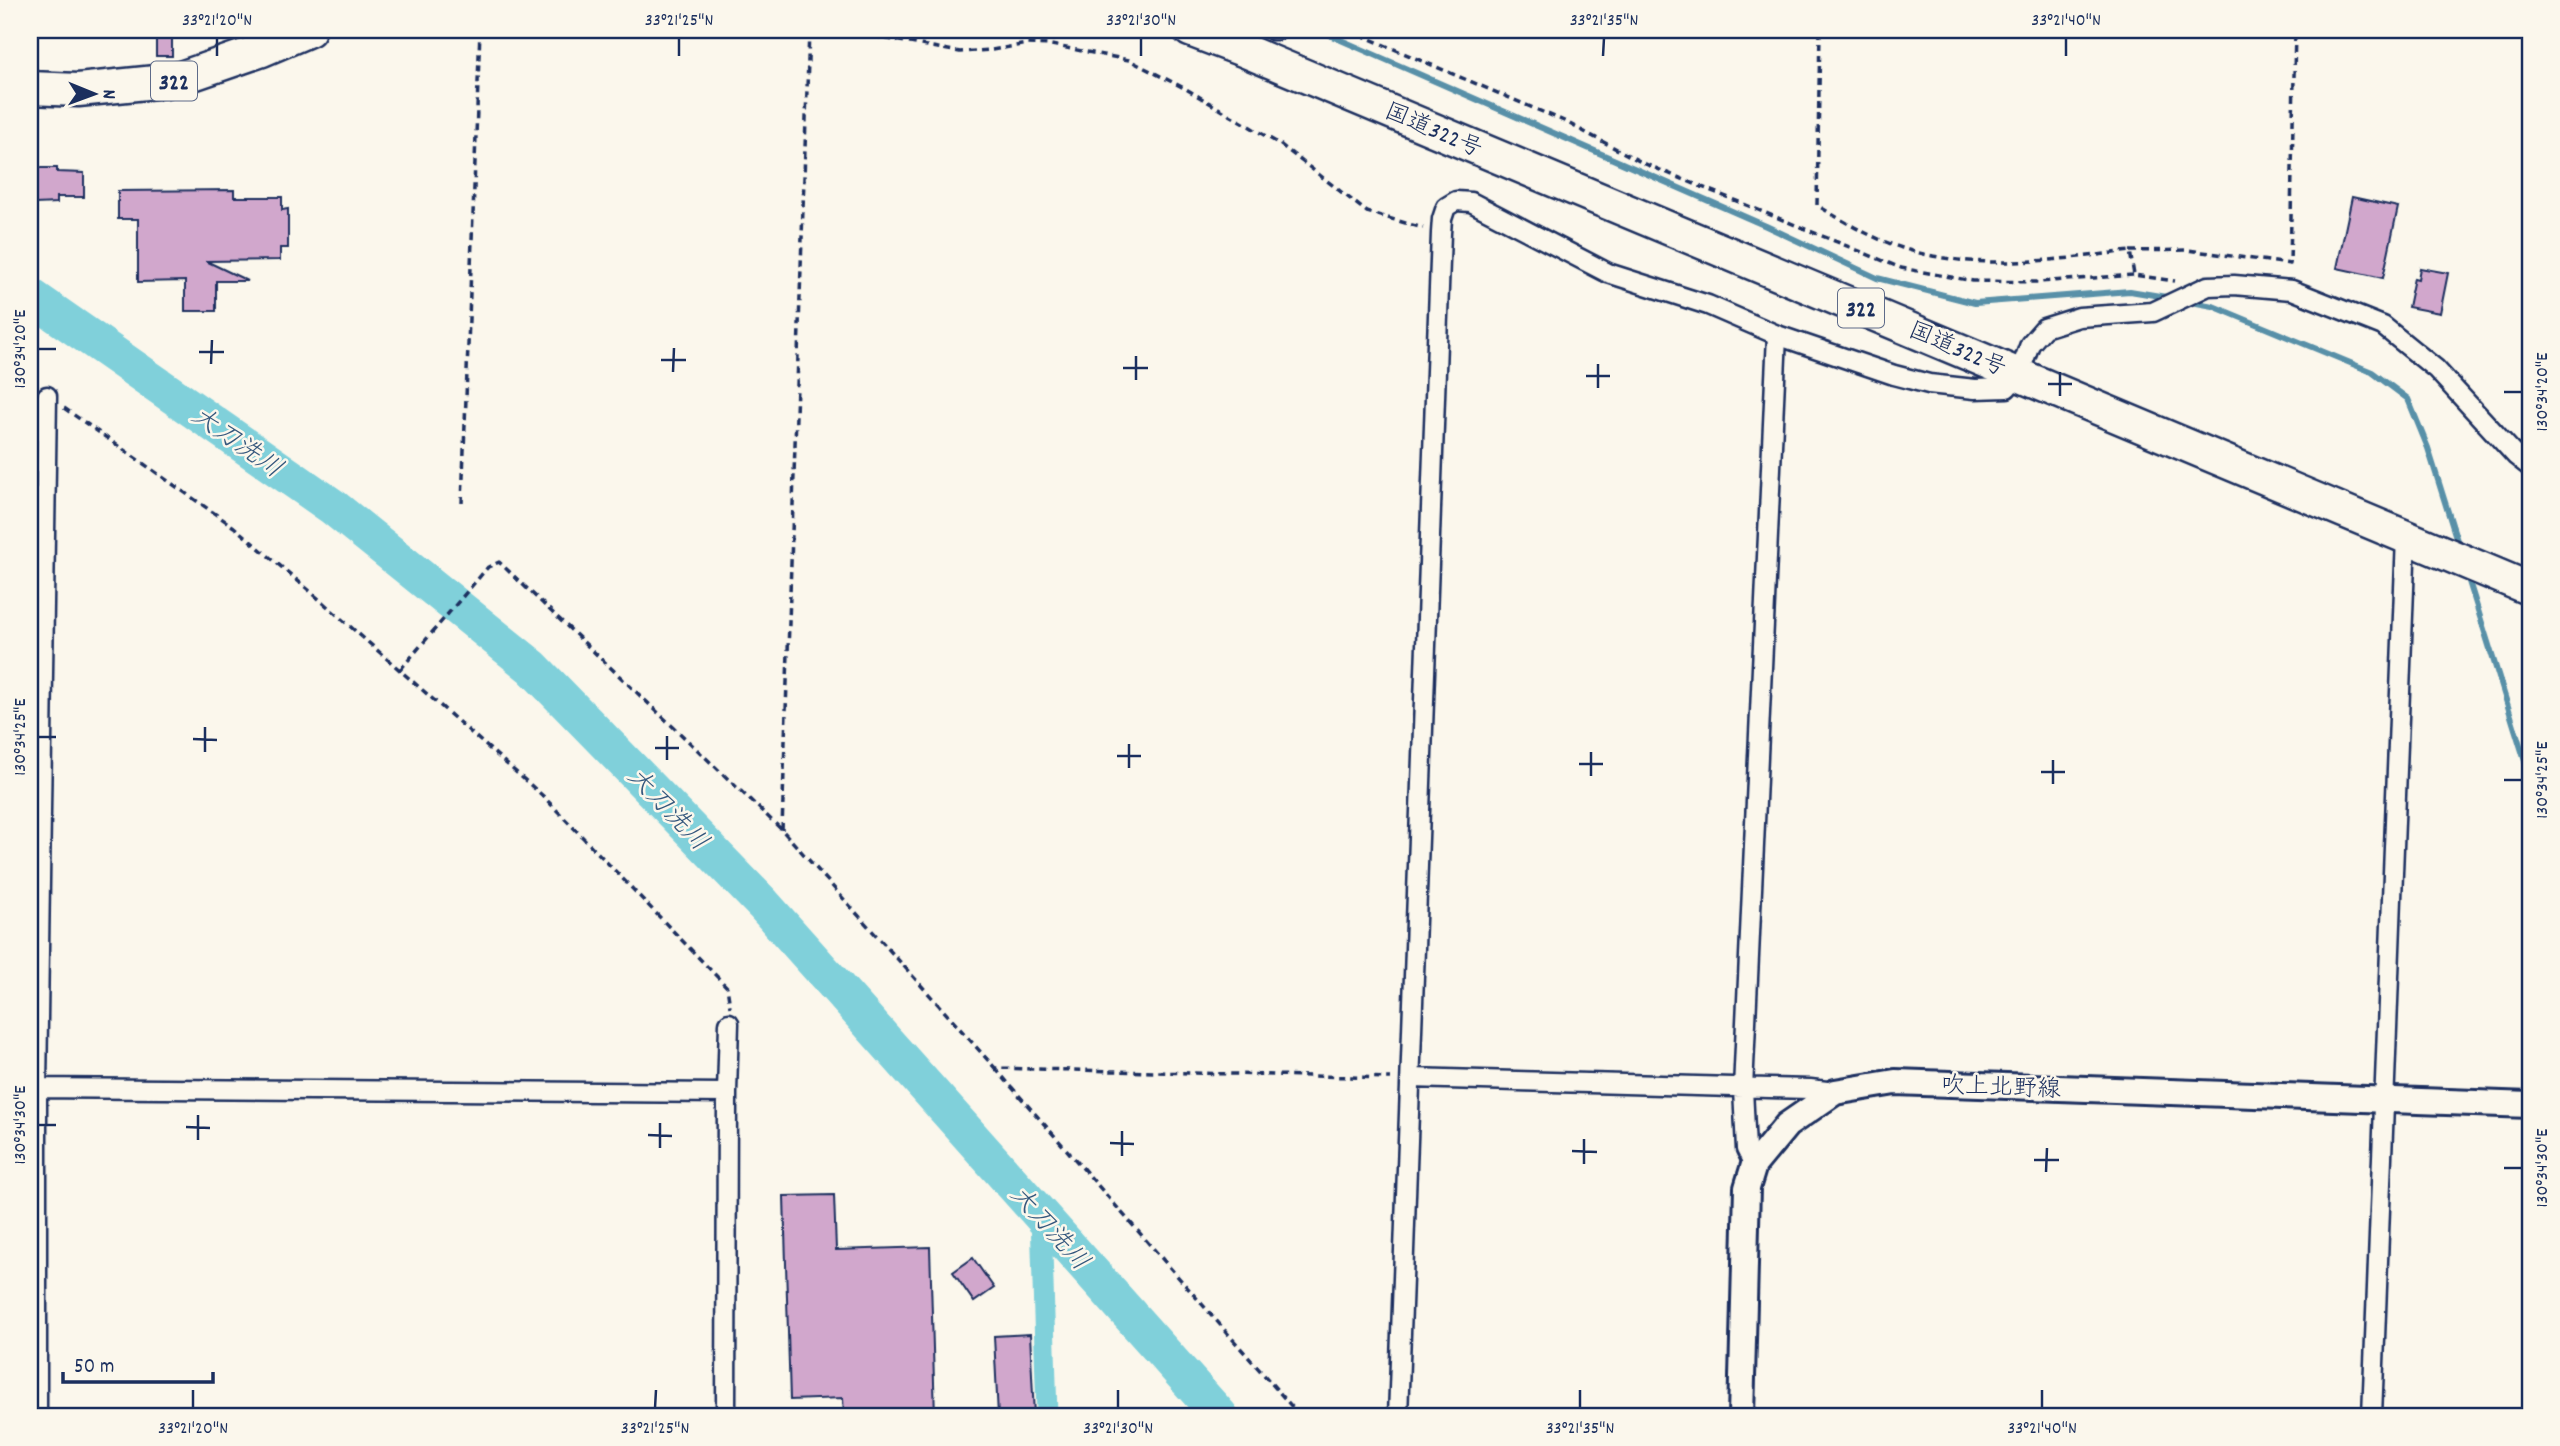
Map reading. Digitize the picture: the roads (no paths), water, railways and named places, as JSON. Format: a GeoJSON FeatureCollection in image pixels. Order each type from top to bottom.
{"type":"FeatureCollection","features":[{"type":"Feature","properties":{"kind":"highway","name":"322"},"geometry":{"type":"LineString","coordinates":[[30,88],[78,90],[175,80],[262,50],[309,30]]}},
{"type":"Feature","properties":{"kind":"highway","name":"国道322号"},"geometry":{"type":"LineString","coordinates":[[1190,30],[2530,589]]}},
{"type":"Feature","properties":{"kind":"main road","name":"吹上北野線"},"geometry":{"type":"LineString","coordinates":[[1741,1416],[1747,1188],[1754,1165],[1787,1125],[1836,1092],[1895,1082],[2530,1105]]}},
{"type":"Feature","properties":{"kind":"street"},"geometry":{"type":"LineString","coordinates":[[1398,1416],[1441,233],[1446,207],[1456,201],[1471,202],[1608,273],[1708,305],[1776,335],[1894,375],[1929,384],[2007,388],[2020,374],[2030,344],[2044,328],[2079,317],[2153,312],[2208,286],[2234,285],[2292,290],[2383,326],[2436,369],[2516,456],[2530,467]]}},
{"type":"Feature","properties":{"kind":"street"},"geometry":{"type":"LineString","coordinates":[[1754,1165],[1746,1149],[1743,1089],[1776,335]]}},
{"type":"Feature","properties":{"kind":"street"},"geometry":{"type":"LineString","coordinates":[[37,1416],[33,1088],[47,396]]}},
{"type":"Feature","properties":{"kind":"street"},"geometry":{"type":"LineString","coordinates":[[2372,1416],[2406,537]]}},
{"type":"Feature","properties":{"kind":"street"},"geometry":{"type":"LineString","coordinates":[[726,1416],[729,1023]]}},
{"type":"Feature","properties":{"kind":"street"},"geometry":{"type":"LineString","coordinates":[[1411,1078],[1810,1089],[1836,1092]]}},
{"type":"Feature","properties":{"kind":"street"},"geometry":{"type":"LineString","coordinates":[[33,1088],[727,1093]]}},
{"type":"Feature","properties":{"kind":"waterway"},"geometry":{"type":"LineString","coordinates":[[1318,30],[1766,226],[1877,278],[1975,303],[2130,291],[2172,298]]}},
{"type":"Feature","properties":{"kind":"waterway","name":"大刀洗川"},"geometry":{"type":"LineString","coordinates":[[30,296],[333,507],[532,667],[763,904],[1220,1416]]}},
{"type":"Feature","properties":{"kind":"waterway"},"geometry":{"type":"LineString","coordinates":[[2186,301],[2213,306],[2372,372],[2408,399],[2428,448],[2459,547]]}},
{"type":"Feature","properties":{"kind":"waterway"},"geometry":{"type":"LineString","coordinates":[[2467,575],[2530,777]]}},
{"type":"Feature","properties":{"kind":"waterway"},"geometry":{"type":"LineString","coordinates":[[1041,1216],[1047,1416]]}}]}
